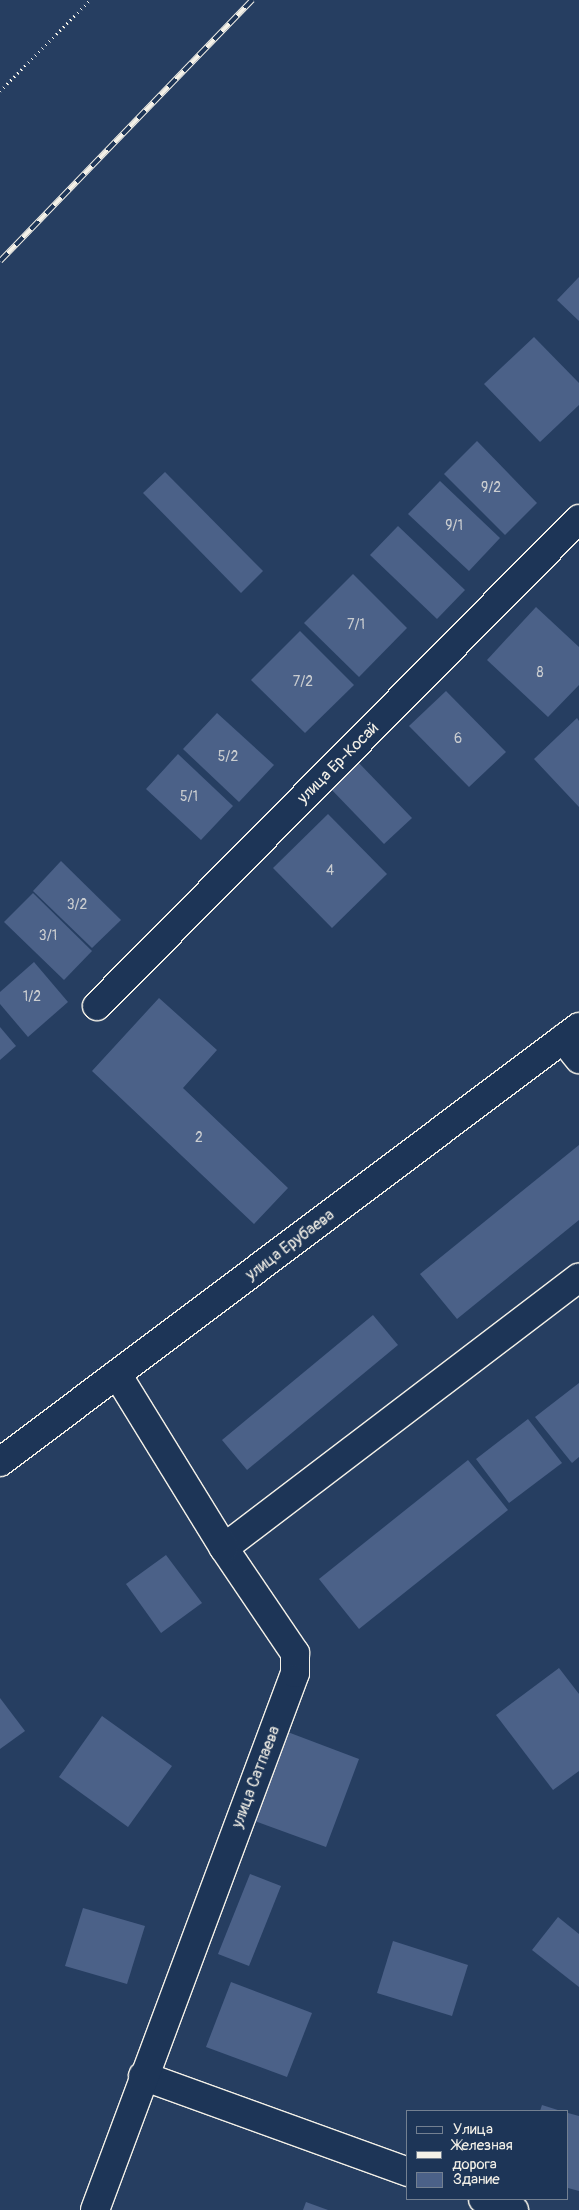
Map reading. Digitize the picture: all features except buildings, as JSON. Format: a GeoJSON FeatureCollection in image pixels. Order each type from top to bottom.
{"type":"FeatureCollection","features":[{"type":"Feature","properties":{"kind":"street","name":"улица Ер-Косай"},"geometry":{"type":"LineString","coordinates":[[98,1006],[579,520]]}},
{"type":"Feature","properties":{"kind":"street","name":"улица Ерубаева"},"geometry":{"type":"LineString","coordinates":[[0,1462],[117,1374],[574,1042]]}},
{"type":"Feature","properties":{"kind":"street"},"geometry":{"type":"LineString","coordinates":[[224,1548],[579,1278]]}},
{"type":"Feature","properties":{"kind":"street","name":"улица Сатпаева"},"geometry":{"type":"LineString","coordinates":[[95,2210],[143,2076],[295,1673],[295,1652],[224,1548],[117,1374]]}},
{"type":"Feature","properties":{"kind":"street"},"geometry":{"type":"LineString","coordinates":[[143,2076],[406,2171]]}},
{"type":"Feature","properties":{"kind":"street"},"geometry":{"type":"LineString","coordinates":[[486,2200],[514,2210]]}},
{"type":"Feature","properties":{"kind":"path"},"geometry":{"type":"LineString","coordinates":[[0,92],[90,0]]}},
{"type":"Feature","properties":{"kind":"railway"},"geometry":{"type":"LineString","coordinates":[[0,261],[252,0]]}}]}
